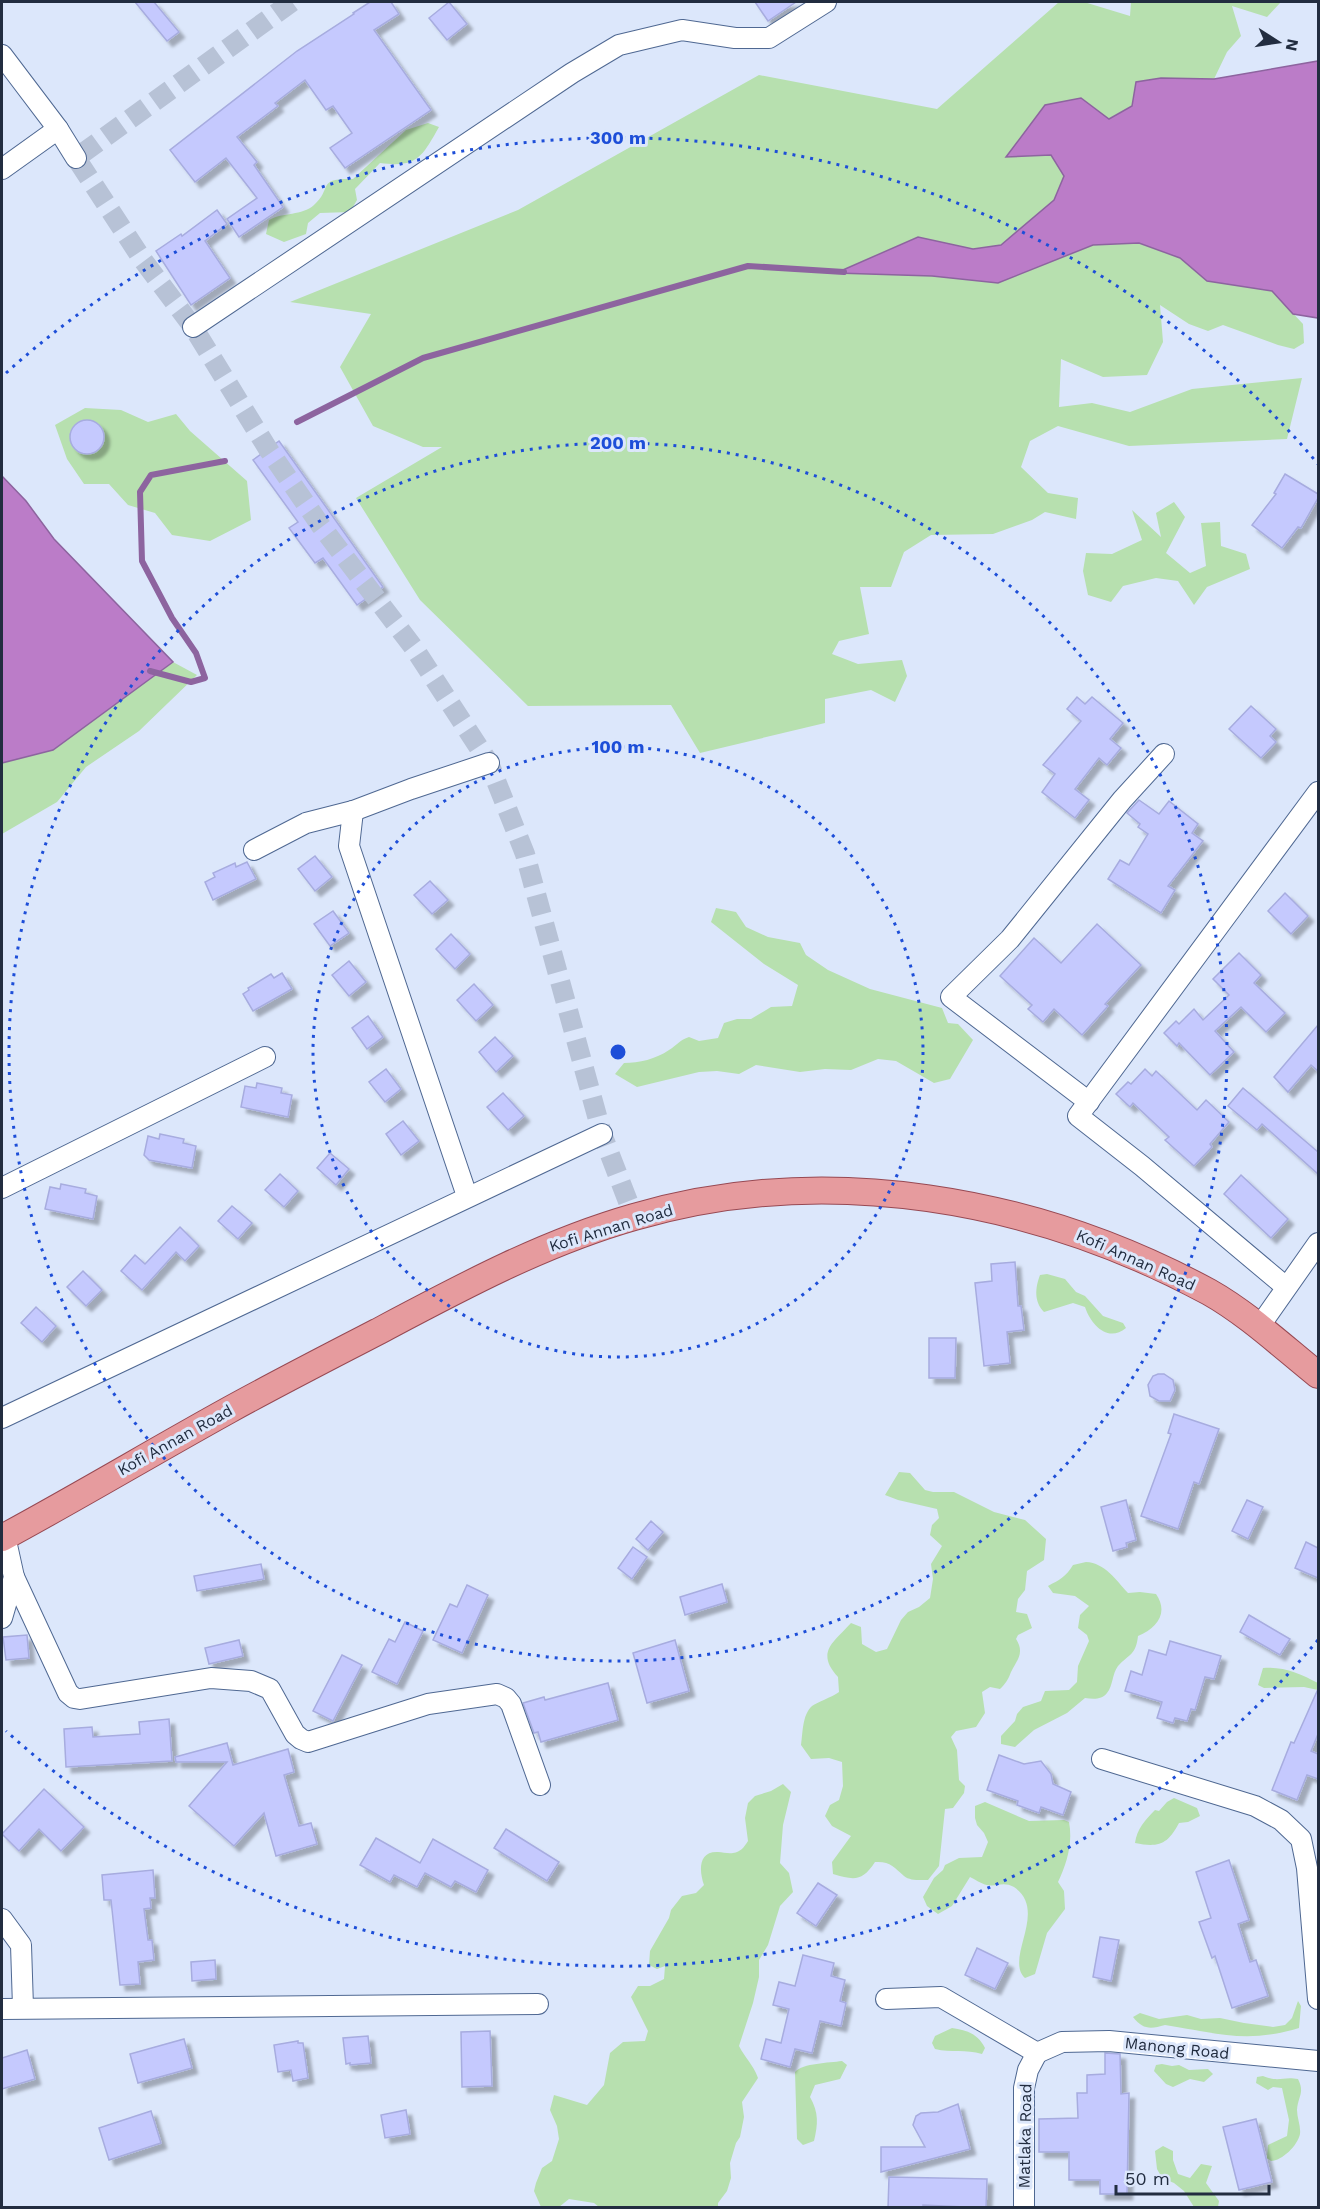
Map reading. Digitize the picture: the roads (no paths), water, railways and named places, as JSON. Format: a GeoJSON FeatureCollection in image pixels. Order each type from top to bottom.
{"type":"FeatureCollection","features":[{"type":"Feature","properties":{"kind":"main road","name":"Kofi Annan Road"},"geometry":{"type":"LineString","coordinates":[[3,1537],[232,1408],[470,1283],[543,1249],[634,1217],[744,1194],[825,1190],[879,1192],[933,1199],[1023,1217],[1125,1252],[1211,1293],[1259,1327],[1318,1375]]}},
{"type":"Feature","properties":{"kind":"street"},"geometry":{"type":"LineString","coordinates":[[193,327],[572,73],[619,45],[682,30],[735,38],[768,38],[826,2]]}},
{"type":"Feature","properties":{"kind":"street"},"geometry":{"type":"LineString","coordinates":[[2,55],[58,129],[76,158]]}},
{"type":"Feature","properties":{"kind":"street"},"geometry":{"type":"LineString","coordinates":[[2,169],[58,129]]}},
{"type":"Feature","properties":{"kind":"street"},"geometry":{"type":"LineString","coordinates":[[1089,1102],[951,997],[1010,939],[1108,817],[1164,754]]}},
{"type":"Feature","properties":{"kind":"street"},"geometry":{"type":"LineString","coordinates":[[254,850],[306,823],[353,811],[411,789],[489,764]]}},
{"type":"Feature","properties":{"kind":"street"},"geometry":{"type":"LineString","coordinates":[[1286,1287],[1143,1166],[1078,1116],[1318,792]]}},
{"type":"Feature","properties":{"kind":"street"},"geometry":{"type":"LineString","coordinates":[[353,811],[349,846],[467,1196]]}},
{"type":"Feature","properties":{"kind":"street"},"geometry":{"type":"LineString","coordinates":[[2,1188],[265,1057]]}},
{"type":"Feature","properties":{"kind":"street"},"geometry":{"type":"LineString","coordinates":[[2,1418],[602,1134]]}},
{"type":"Feature","properties":{"kind":"street"},"geometry":{"type":"LineString","coordinates":[[1259,1327],[1318,1243]]}},
{"type":"Feature","properties":{"kind":"street"},"geometry":{"type":"LineString","coordinates":[[3,1537],[14,1577],[68,1694],[74,1698],[91,1698],[211,1678],[251,1681],[270,1689],[295,1734],[308,1742],[428,1704],[497,1694],[506,1698],[511,1704],[540,1785]]}},
{"type":"Feature","properties":{"kind":"street"},"geometry":{"type":"LineString","coordinates":[[2,1618],[14,1577]]}},
{"type":"Feature","properties":{"kind":"street"},"geometry":{"type":"LineString","coordinates":[[1102,1759],[1255,1806],[1281,1820],[1301,1839],[1307,1868],[1318,2000]]}},
{"type":"Feature","properties":{"kind":"street"},"geometry":{"type":"LineString","coordinates":[[2,1919],[21,1945],[23,2007]]}},
{"type":"Feature","properties":{"kind":"street"},"geometry":{"type":"LineString","coordinates":[[886,1999],[941,1997],[1037,2053]]}},
{"type":"Feature","properties":{"kind":"street"},"geometry":{"type":"LineString","coordinates":[[2,2009],[23,2007],[538,2004]]}},
{"type":"Feature","properties":{"kind":"street","name":"Manong Road"},"geometry":{"type":"LineString","coordinates":[[1037,2053],[1062,2042],[1109,2041],[1318,2061]]}},
{"type":"Feature","properties":{"kind":"street","name":"Matlaka Road"},"geometry":{"type":"LineString","coordinates":[[1024,2208],[1024,2088],[1028,2070],[1037,2053]]}},
{"type":"Feature","properties":{"kind":"waterway"},"geometry":{"type":"LineString","coordinates":[[297,422],[423,358],[748,266],[844,272]]}},
{"type":"Feature","properties":{"kind":"waterway"},"geometry":{"type":"LineString","coordinates":[[150,671],[191,682],[205,678],[196,653],[172,618],[142,561],[140,492],[151,475],[225,461]]}},
{"type":"Feature","properties":{"kind":"tunnel"},"geometry":{"type":"LineString","coordinates":[[292,2],[76,158],[142,259],[193,327],[268,449],[321,526],[414,648],[489,763],[525,854],[602,1134],[634,1217]]}}]}
